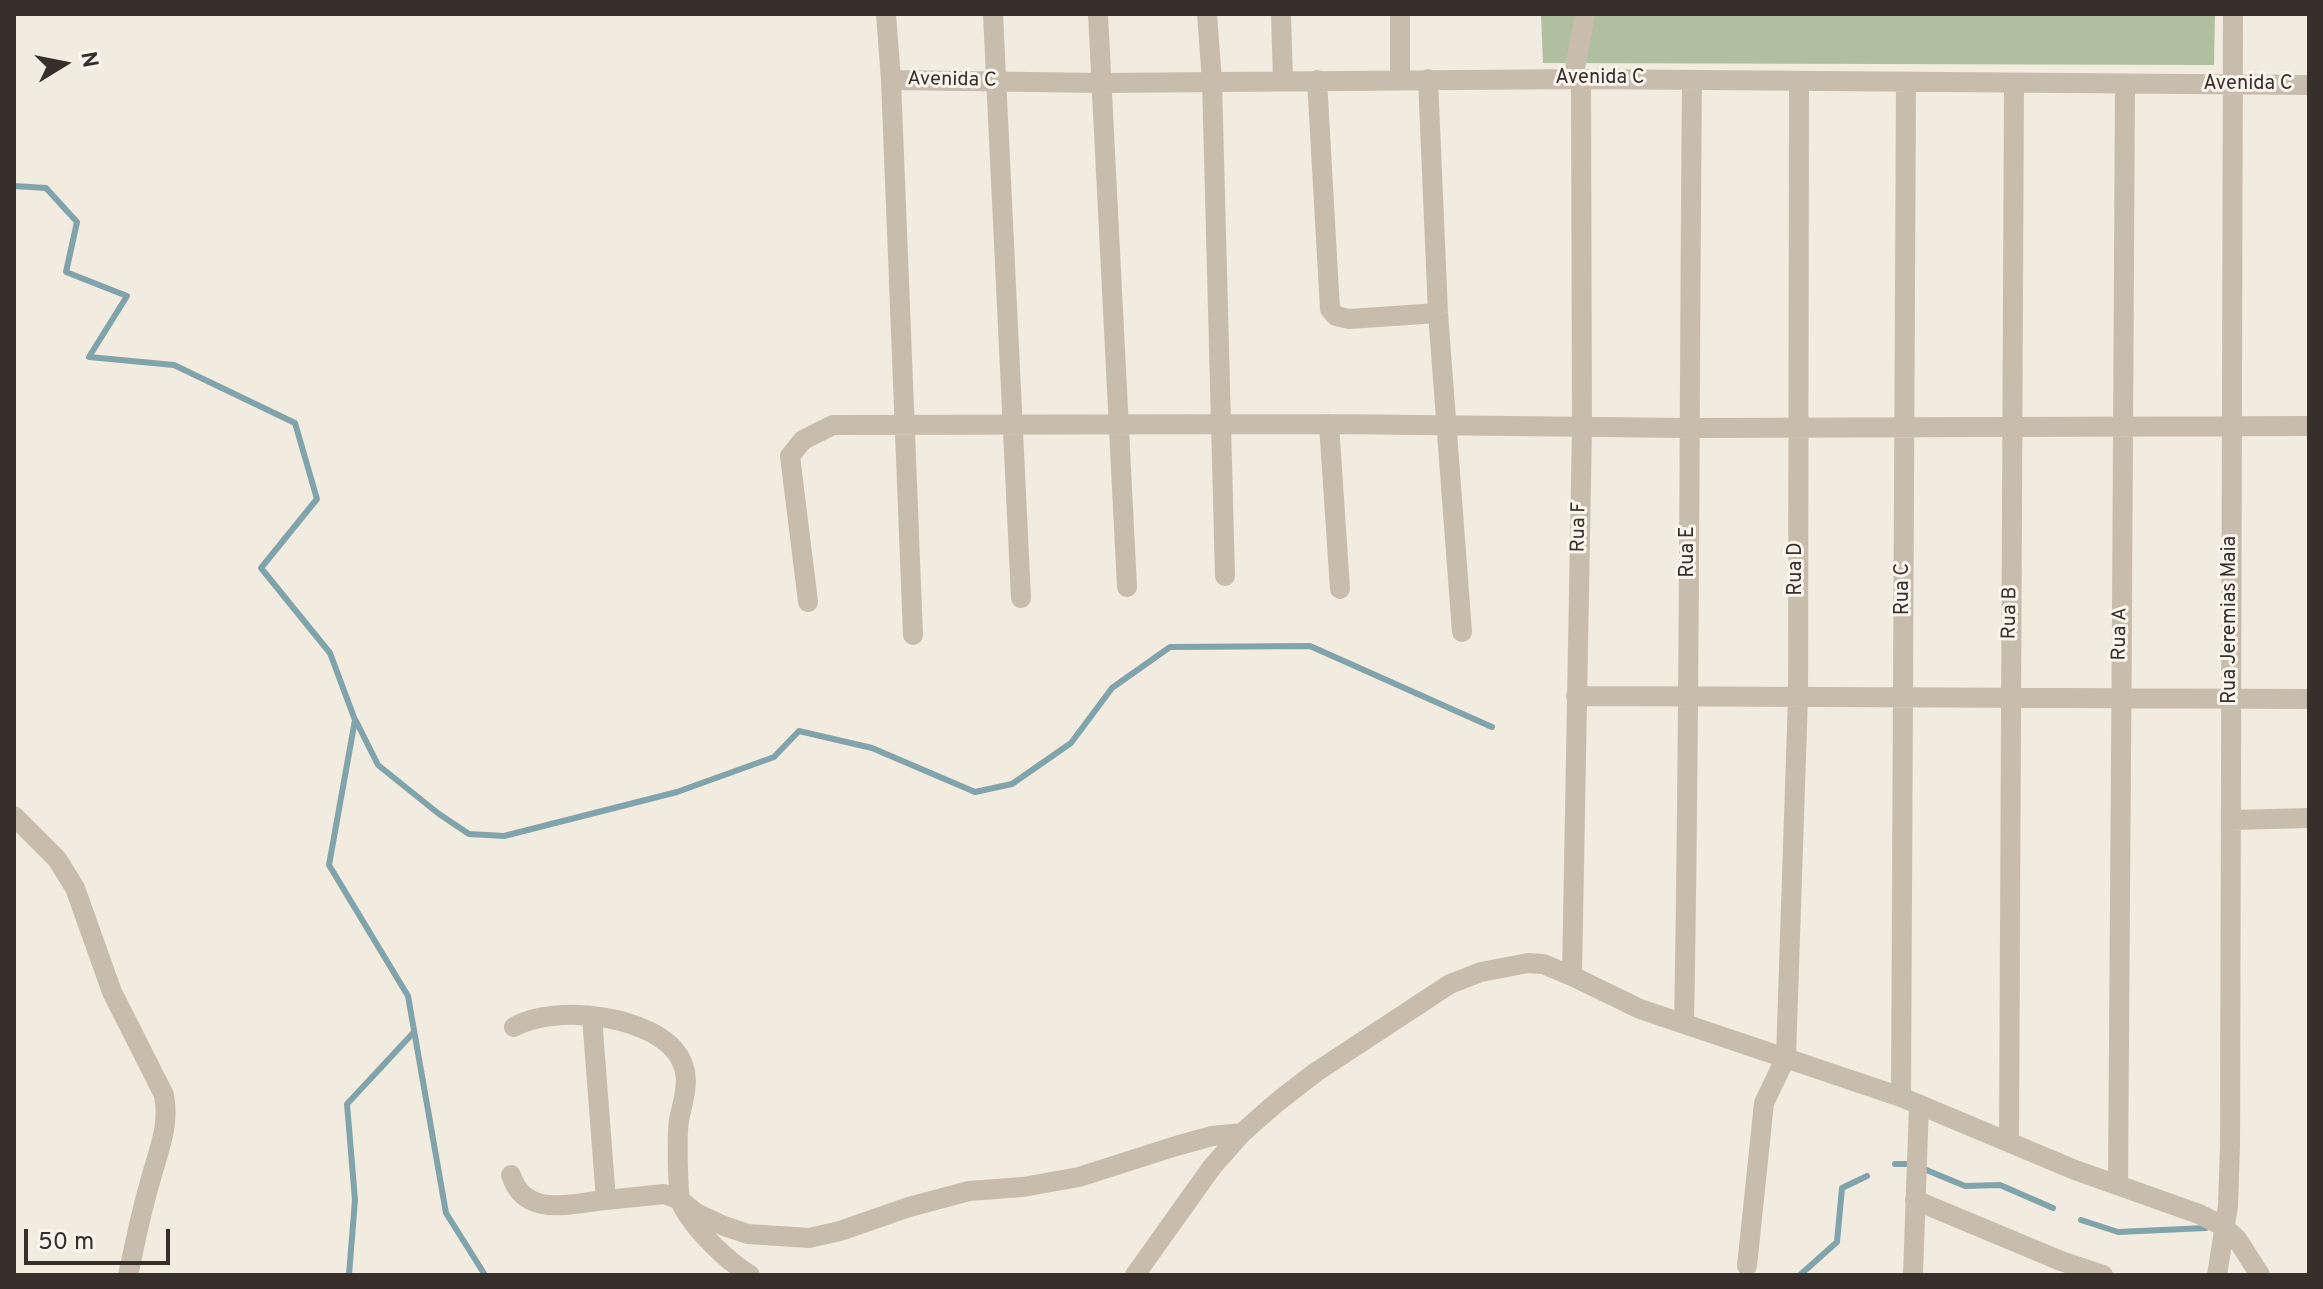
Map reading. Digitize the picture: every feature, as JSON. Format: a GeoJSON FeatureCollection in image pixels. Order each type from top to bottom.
{"type":"FeatureCollection","features":[{"type":"Feature","properties":{"kind":"street"},"geometry":{"type":"LineString","coordinates":[[886,14],[913,635]]}},
{"type":"Feature","properties":{"kind":"street"},"geometry":{"type":"LineString","coordinates":[[993,14],[1021,598]]}},
{"type":"Feature","properties":{"kind":"street"},"geometry":{"type":"LineString","coordinates":[[1098,14],[1127,587]]}},
{"type":"Feature","properties":{"kind":"street"},"geometry":{"type":"LineString","coordinates":[[1207,14],[1212,81],[1225,576]]}},
{"type":"Feature","properties":{"kind":"street"},"geometry":{"type":"LineString","coordinates":[[1281,14],[1283,81]]}},
{"type":"Feature","properties":{"kind":"street"},"geometry":{"type":"LineString","coordinates":[[1400,14],[1400,79]]}},
{"type":"Feature","properties":{"kind":"street","name":"Rua F"},"geometry":{"type":"LineString","coordinates":[[1572,976],[1582,427],[1577,79],[1585,14]]}},
{"type":"Feature","properties":{"kind":"street","name":"Rua Jeremias Maia"},"geometry":{"type":"LineString","coordinates":[[2217,1275],[2228,1206],[2230,1146],[2233,14]]}},
{"type":"Feature","properties":{"kind":"street"},"geometry":{"type":"LineString","coordinates":[[1428,79],[1438,313],[1462,632]]}},
{"type":"Feature","properties":{"kind":"street","name":"Avenida C"},"geometry":{"type":"LineString","coordinates":[[891,80],[1101,83],[1577,79],[2309,85]]}},
{"type":"Feature","properties":{"kind":"street"},"geometry":{"type":"LineString","coordinates":[[1317,80],[1330,309],[1336,316],[1349,319],[1438,313]]}},
{"type":"Feature","properties":{"kind":"street","name":"Rua E"},"geometry":{"type":"LineString","coordinates":[[1684,1024],[1690,697],[1692,80]]}},
{"type":"Feature","properties":{"kind":"street","name":"Rua D"},"geometry":{"type":"LineString","coordinates":[[1786,1057],[1798,697],[1799,82]]}},
{"type":"Feature","properties":{"kind":"street","name":"Rua C"},"geometry":{"type":"LineString","coordinates":[[1906,82],[1903,696],[1910,1101],[1915,1200],[1913,1275]]}},
{"type":"Feature","properties":{"kind":"street","name":"Rua B"},"geometry":{"type":"LineString","coordinates":[[2009,1142],[2014,83]]}},
{"type":"Feature","properties":{"kind":"street","name":"Rua A"},"geometry":{"type":"LineString","coordinates":[[2118,1184],[2125,85]]}},
{"type":"Feature","properties":{"kind":"street"},"geometry":{"type":"LineString","coordinates":[[808,602],[790,456],[803,440],[833,425],[1329,424],[1689,428],[2309,426]]}},
{"type":"Feature","properties":{"kind":"street"},"geometry":{"type":"LineString","coordinates":[[1329,424],[1340,589]]}},
{"type":"Feature","properties":{"kind":"street"},"geometry":{"type":"LineString","coordinates":[[1576,696],[2309,699]]}},
{"type":"Feature","properties":{"kind":"street"},"geometry":{"type":"LineString","coordinates":[[14,816],[57,859],[75,888],[112,992],[164,1095],[167,1111],[165,1135],[150,1182],[128,1275]]}},
{"type":"Feature","properties":{"kind":"street"},"geometry":{"type":"LineString","coordinates":[[2232,820],[2309,818]]}},
{"type":"Feature","properties":{"kind":"street"},"geometry":{"type":"LineString","coordinates":[[1135,1275],[1212,1167],[1242,1133],[1276,1103],[1316,1072],[1450,984],[1481,972],[1528,963],[1543,964],[1640,1009],[1910,1101],[2199,1214],[2223,1226],[2237,1239],[2259,1273],[2279,1275]]}},
{"type":"Feature","properties":{"kind":"street"},"geometry":{"type":"LineString","coordinates":[[514,1027],[553,1014],[574,1014],[640,1027],[655,1033],[668,1044],[682,1060],[687,1083],[679,1121],[680,1200],[696,1225],[722,1254],[750,1275]]}},
{"type":"Feature","properties":{"kind":"street"},"geometry":{"type":"LineString","coordinates":[[592,1017],[606,1200]]}},
{"type":"Feature","properties":{"kind":"street"},"geometry":{"type":"LineString","coordinates":[[1747,1266],[1764,1103],[1786,1057]]}},
{"type":"Feature","properties":{"kind":"street"},"geometry":{"type":"LineString","coordinates":[[511,1175],[515,1189],[537,1204],[664,1194],[680,1200],[710,1221],[748,1234],[809,1238],[969,1191],[1023,1187],[1079,1177],[1212,1136],[1242,1133]]}},
{"type":"Feature","properties":{"kind":"street"},"geometry":{"type":"LineString","coordinates":[[1915,1200],[2060,1268],[2103,1275]]}},
{"type":"Feature","properties":{"kind":"green space"},"geometry":{"type":"Polygon","coordinates":[[[1541,14],[2215,14],[2214,65],[1543,63],[1541,14]]]}},
{"type":"Feature","properties":{"kind":"waterway"},"geometry":{"type":"LineString","coordinates":[[14,186],[46,188],[77,222],[66,272],[127,296],[89,357],[174,365],[295,423],[317,499],[261,568],[330,653],[355,720],[329,865],[408,996],[446,1213],[485,1275]]}},
{"type":"Feature","properties":{"kind":"waterway"},"geometry":{"type":"LineString","coordinates":[[356,721],[378,765],[439,814],[469,834],[504,836],[677,792],[774,757],[799,731],[872,748],[975,792],[1012,784],[1071,743],[1112,688],[1170,647],[1310,646],[1492,727]]}},
{"type":"Feature","properties":{"kind":"waterway"},"geometry":{"type":"LineString","coordinates":[[349,1275],[355,1200],[347,1104],[414,1032]]}},
{"type":"Feature","properties":{"kind":"waterway"},"geometry":{"type":"LineString","coordinates":[[1895,1164],[1912,1164],[1965,1186],[2000,1185],[2053,1208]]}},
{"type":"Feature","properties":{"kind":"waterway"},"geometry":{"type":"LineString","coordinates":[[1800,1275],[1837,1242],[1842,1188],[1867,1176]]}},
{"type":"Feature","properties":{"kind":"waterway"},"geometry":{"type":"LineString","coordinates":[[2081,1220],[2118,1232],[2206,1228]]}}]}
